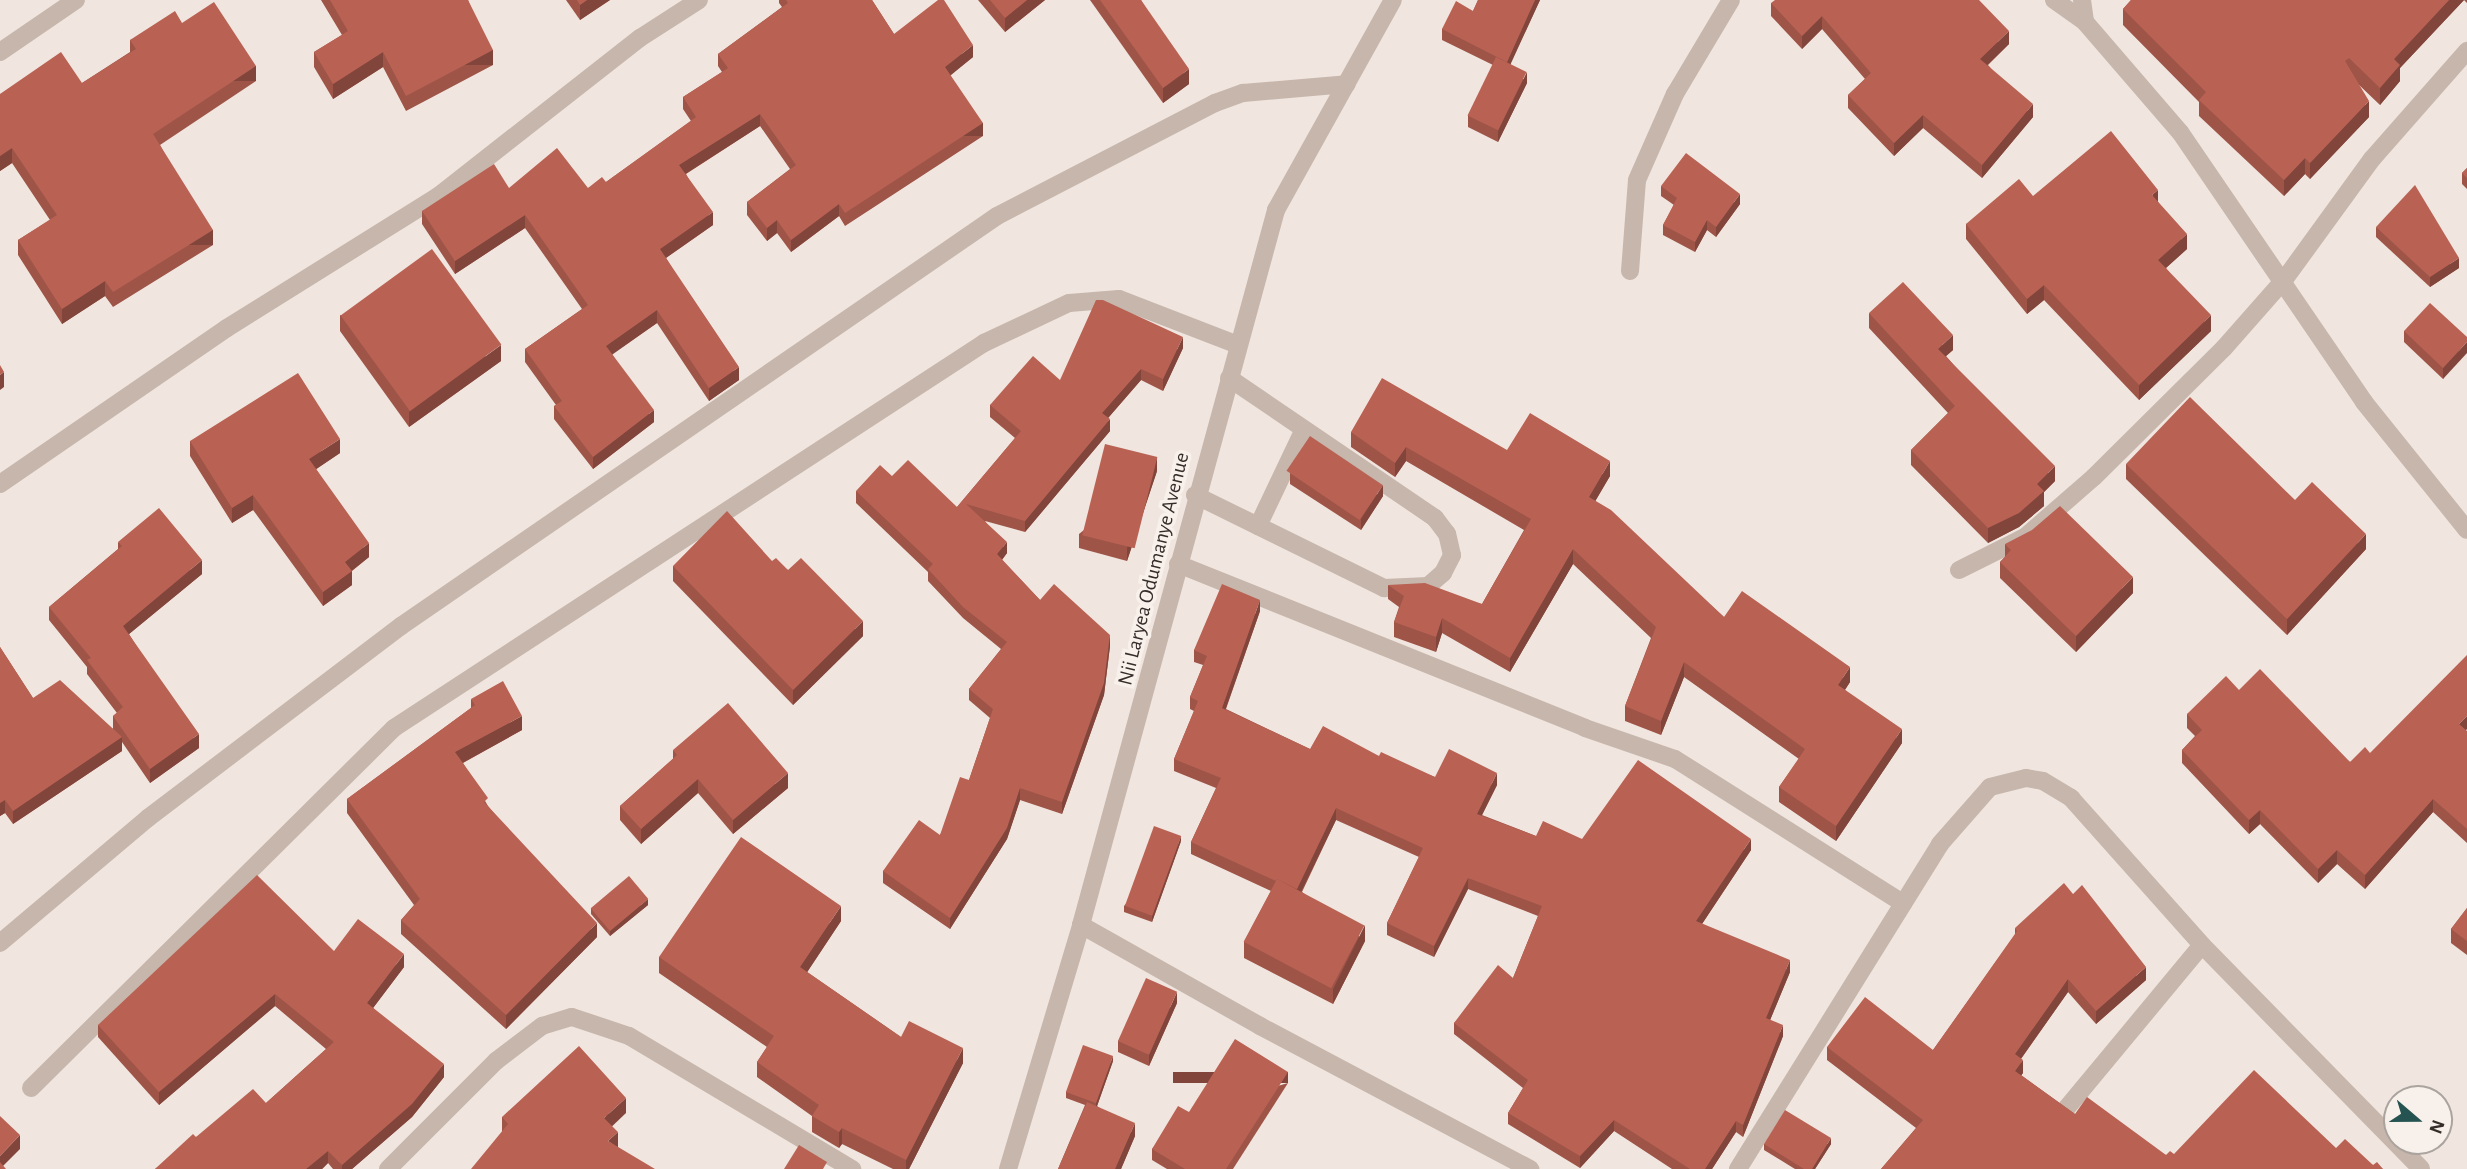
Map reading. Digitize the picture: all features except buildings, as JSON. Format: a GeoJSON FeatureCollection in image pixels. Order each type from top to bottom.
{"type":"FeatureCollection","features":[{"type":"Feature","properties":{"kind":"street"},"geometry":{"type":"LineString","coordinates":[[0,52],[76,0]]}},
{"type":"Feature","properties":{"kind":"street"},"geometry":{"type":"LineString","coordinates":[[0,484],[227,328],[437,197],[640,38],[699,0]]}},
{"type":"Feature","properties":{"kind":"street","name":"Nii Laryea Odumanye Avenue"},"geometry":{"type":"LineString","coordinates":[[1008,1169],[1082,925],[1195,495],[1276,210],[1393,0]]}},
{"type":"Feature","properties":{"kind":"street"},"geometry":{"type":"LineString","coordinates":[[1630,271],[1637,180],[1675,94],[1731,0]]}},
{"type":"Feature","properties":{"kind":"street"},"geometry":{"type":"LineString","coordinates":[[2054,0],[2085,22],[2180,132],[2284,280],[2364,402],[2467,530]]}},
{"type":"Feature","properties":{"kind":"street"},"geometry":{"type":"LineString","coordinates":[[2082,0],[2085,22]]}},
{"type":"Feature","properties":{"kind":"street"},"geometry":{"type":"LineString","coordinates":[[1959,570],[2025,537],[2094,477],[2224,348],[2284,280],[2372,159],[2467,51]]}},
{"type":"Feature","properties":{"kind":"street"},"geometry":{"type":"LineString","coordinates":[[0,943],[148,818],[401,626],[997,216],[1215,103],[1243,93],[1347,84]]}},
{"type":"Feature","properties":{"kind":"street"},"geometry":{"type":"LineString","coordinates":[[31,1088],[394,728],[984,343],[1069,303],[1119,299],[1238,345]]}},
{"type":"Feature","properties":{"kind":"street"},"geometry":{"type":"LineString","coordinates":[[1195,495],[1384,588],[1428,586],[1452,555],[1447,534],[1435,518],[1229,378]]}},
{"type":"Feature","properties":{"kind":"street"},"geometry":{"type":"LineString","coordinates":[[1258,526],[1304,429]]}},
{"type":"Feature","properties":{"kind":"street"},"geometry":{"type":"LineString","coordinates":[[1178,564],[1585,728],[1675,759],[1903,903]]}},
{"type":"Feature","properties":{"kind":"street"},"geometry":{"type":"LineString","coordinates":[[1738,1169],[1903,903],[1968,808],[1990,787],[2026,778],[2058,787],[2071,798],[2202,945],[2421,1169]]}},
{"type":"Feature","properties":{"kind":"street"},"geometry":{"type":"LineString","coordinates":[[1082,925],[1260,1027],[1530,1169]]}},
{"type":"Feature","properties":{"kind":"street"},"geometry":{"type":"LineString","coordinates":[[2065,1110],[2202,945]]}},
{"type":"Feature","properties":{"kind":"street"},"geometry":{"type":"LineString","coordinates":[[388,1169],[496,1061],[542,1026],[572,1017],[629,1036],[852,1169]]}}]}
